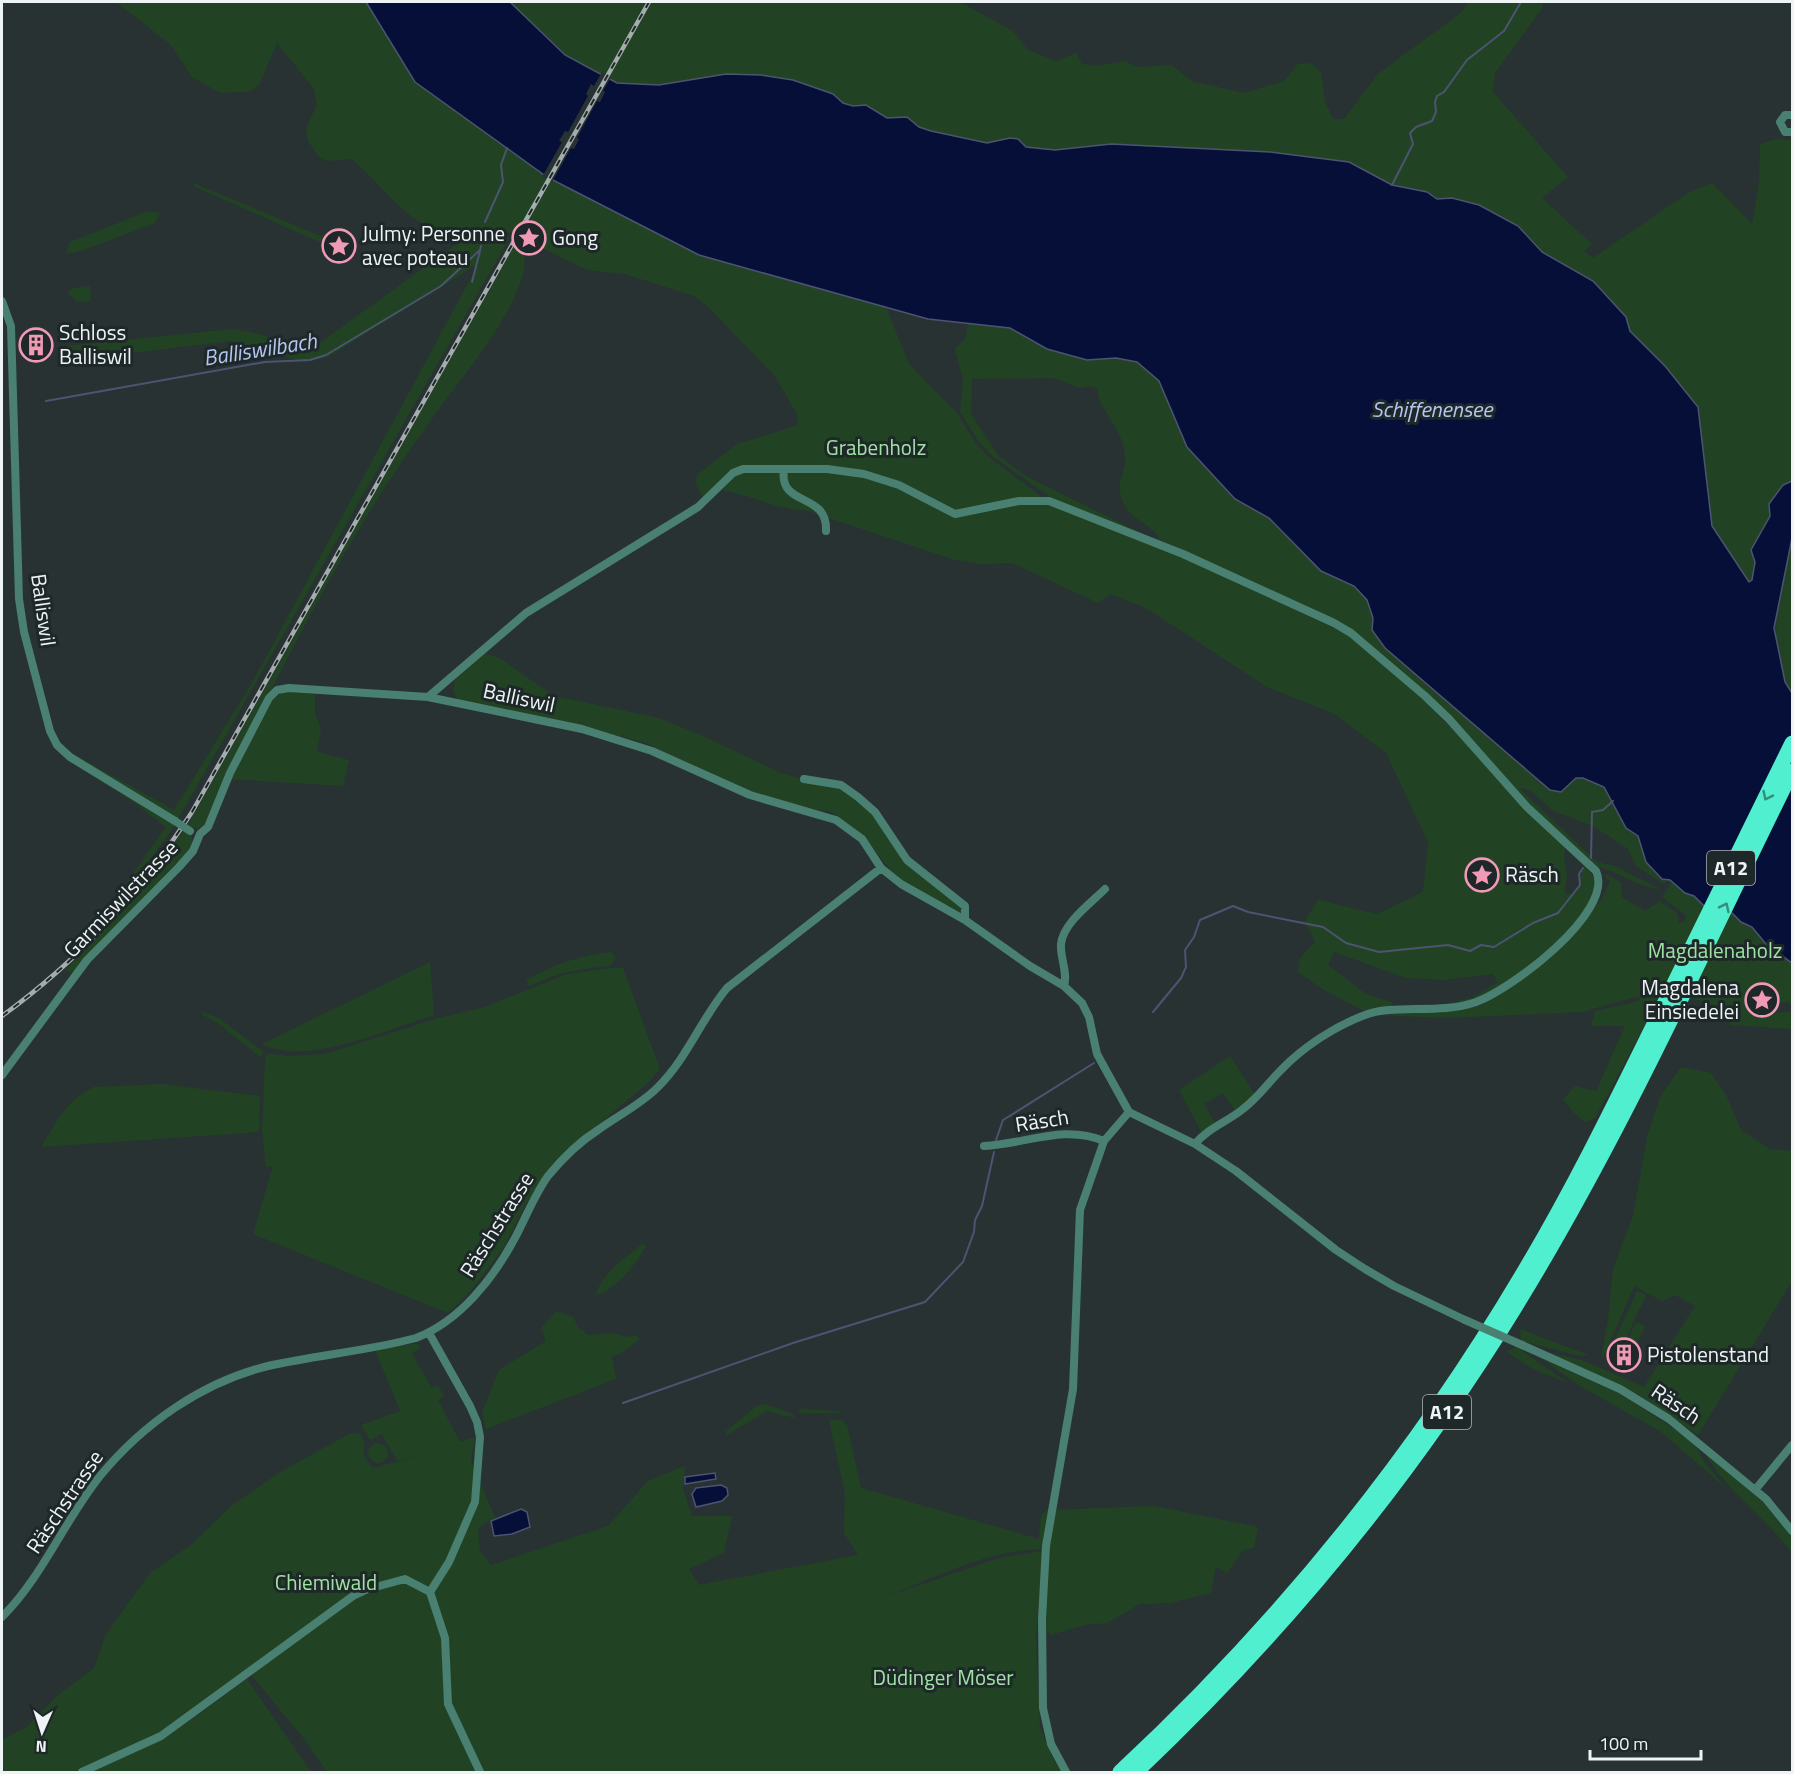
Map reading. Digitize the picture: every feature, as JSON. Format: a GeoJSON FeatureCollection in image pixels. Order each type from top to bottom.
{"type":"FeatureCollection","features":[{"type":"Feature","properties":{"kind":"highway","name":"A12"},"geometry":{"type":"LineString","coordinates":[[1136,1773],[1223,1686],[1302,1600],[1371,1515],[1448,1410],[1498,1335],[1555,1240],[1675,995],[1792,743]]}},
{"type":"Feature","properties":{"kind":"highway","name":"A12"},"geometry":{"type":"LineString","coordinates":[[1120,1773],[1188,1707],[1268,1622],[1344,1532],[1417,1436],[1483,1339],[1545,1236],[1792,771]]}},
{"type":"Feature","properties":{"kind":"street"},"geometry":{"type":"LineString","coordinates":[[1792,115],[1785,115],[1780,122],[1785,132],[1792,132]]}},
{"type":"Feature","properties":{"kind":"street","name":"Balliswil"},"geometry":{"type":"LineString","coordinates":[[2,301],[11,326],[20,599],[24,632],[50,731],[57,745],[70,757],[190,831],[200,834],[208,827],[230,773],[269,698],[277,690],[289,688],[350,690],[428,697],[582,729],[631,743],[750,795],[836,820],[862,839],[881,868]]}},
{"type":"Feature","properties":{"kind":"street"},"geometry":{"type":"LineString","coordinates":[[428,697],[450,681],[526,613],[698,507],[734,473],[744,469],[846,470],[899,485],[955,514],[1018,501],[1034,500],[1059,504],[1183,554],[1334,623],[1395,670],[1449,718],[1527,807],[1596,871],[1599,878],[1598,892],[1588,911],[1544,958],[1480,1001],[1436,1010],[1376,1012],[1340,1027],[1300,1053],[1249,1105],[1195,1144],[1129,1112],[1097,1054],[1089,1017],[1082,1003],[1064,986],[1030,966],[965,920],[920,896],[881,868]]}},
{"type":"Feature","properties":{"kind":"street"},"geometry":{"type":"LineString","coordinates":[[784,469],[785,486],[791,493],[822,510],[826,518],[826,531]]}},
{"type":"Feature","properties":{"kind":"street"},"geometry":{"type":"LineString","coordinates":[[450,681],[452,702]]}},
{"type":"Feature","properties":{"kind":"street"},"geometry":{"type":"LineString","coordinates":[[804,779],[844,787],[867,804],[880,818],[907,860],[965,906],[965,920]]}},
{"type":"Feature","properties":{"kind":"street","name":"Garmiswilstrasse"},"geometry":{"type":"LineString","coordinates":[[2,1075],[79,969],[180,867],[193,851],[200,834]]}},
{"type":"Feature","properties":{"kind":"street","name":"Räschstrasse"},"geometry":{"type":"LineString","coordinates":[[2,1617],[33,1581],[99,1478],[129,1444],[166,1414],[210,1388],[256,1370],[401,1342],[429,1333],[455,1315],[489,1277],[515,1239],[547,1178],[565,1157],[596,1131],[650,1094],[668,1077],[715,1002],[727,988],[881,868]]}},
{"type":"Feature","properties":{"kind":"street"},"geometry":{"type":"LineString","coordinates":[[1064,986],[1066,978],[1061,942],[1072,922],[1105,889]]}},
{"type":"Feature","properties":{"kind":"street"},"geometry":{"type":"LineString","coordinates":[[1066,1773],[1051,1744],[1044,1721],[1043,1587],[1048,1533],[1073,1389],[1080,1210],[1104,1141],[1129,1112]]}},
{"type":"Feature","properties":{"kind":"street","name":"Räsch"},"geometry":{"type":"LineString","coordinates":[[984,1146],[1013,1144],[1075,1132],[1104,1141]]}},
{"type":"Feature","properties":{"kind":"street","name":"Räsch"},"geometry":{"type":"LineString","coordinates":[[1195,1144],[1236,1171],[1336,1250],[1394,1287],[1620,1389],[1653,1408],[1702,1444],[1755,1490],[1792,1531]]}},
{"type":"Feature","properties":{"kind":"street"},"geometry":{"type":"LineString","coordinates":[[429,1333],[470,1406],[480,1437],[475,1502],[449,1562],[430,1592]]}},
{"type":"Feature","properties":{"kind":"street"},"geometry":{"type":"LineString","coordinates":[[1755,1490],[1792,1444]]}},
{"type":"Feature","properties":{"kind":"street"},"geometry":{"type":"LineString","coordinates":[[82,1773],[161,1736],[353,1596],[368,1588],[399,1580],[415,1583],[430,1592],[445,1638],[448,1704],[480,1773]]}},
{"type":"Feature","properties":{"kind":"green space","name":"Grabenholz"},"geometry":{"type":"Polygon","coordinates":[[[116,2],[366,2],[415,82],[547,177],[699,255],[886,307],[909,364],[956,412],[977,445],[990,458],[1042,497],[1042,504],[1061,508],[1181,556],[1348,635],[1423,698],[1565,847],[1567,878],[1564,892],[1571,894],[1578,888],[1585,866],[1596,880],[1590,899],[1578,919],[1562,938],[1521,973],[1499,987],[1459,1004],[1459,1000],[1472,998],[1498,982],[1493,974],[1443,980],[1406,978],[1334,952],[1328,965],[1366,994],[1392,1002],[1392,1010],[1362,1010],[1324,990],[1298,972],[1300,958],[1315,942],[1305,921],[1318,900],[1377,914],[1423,892],[1428,842],[1386,753],[1335,714],[1267,687],[1146,608],[1110,594],[1098,603],[1012,563],[981,564],[951,559],[805,510],[784,508],[722,490],[727,482],[703,498],[696,484],[697,475],[737,444],[798,425],[797,414],[775,376],[709,308],[694,296],[625,274],[587,270],[510,232],[488,235],[474,241],[479,245],[496,238],[510,237],[178,819],[66,750],[174,810],[253,681],[479,263],[328,357],[305,362],[230,341],[67,361],[58,352],[67,346],[232,329],[260,334],[302,348],[314,347],[465,238],[433,229],[407,213],[351,159],[328,161],[318,156],[308,141],[306,129],[317,104],[314,89],[277,43],[259,85],[249,92],[220,93],[192,77],[170,44],[116,2]]]}},
{"type":"Feature","properties":{"kind":"green space"},"geometry":{"type":"Polygon","coordinates":[[[510,2],[960,2],[1013,31],[1028,50],[1056,61],[1076,53],[1082,64],[1097,66],[1124,61],[1136,67],[1172,65],[1191,81],[1244,93],[1284,81],[1298,64],[1311,63],[1321,72],[1325,101],[1333,119],[1344,119],[1378,74],[1463,11],[1467,2],[1542,2],[1543,7],[1495,73],[1493,92],[1568,177],[1542,198],[1592,244],[1584,251],[1593,258],[1688,193],[1712,183],[1752,224],[1759,183],[1760,144],[1777,139],[1792,140],[1792,481],[1783,485],[1760,543],[1752,580],[1749,582],[1712,526],[1698,407],[1665,366],[1630,331],[1625,316],[1593,281],[1542,252],[1518,226],[1452,198],[1437,199],[1427,192],[1392,185],[1349,162],[1111,144],[1055,150],[1025,147],[1018,139],[1010,138],[988,143],[931,131],[919,127],[906,117],[887,118],[866,105],[853,106],[843,103],[833,94],[793,80],[761,75],[726,74],[659,85],[617,83],[565,55],[510,2]]]}},
{"type":"Feature","properties":{"kind":"green space"},"geometry":{"type":"Polygon","coordinates":[[[196,184],[340,244],[351,252],[349,255],[193,186],[196,184]]]}},
{"type":"Feature","properties":{"kind":"green space"},"geometry":{"type":"Polygon","coordinates":[[[148,211],[160,213],[155,223],[81,251],[66,254],[70,242],[148,211]]]}},
{"type":"Feature","properties":{"kind":"green space"},"geometry":{"type":"Polygon","coordinates":[[[517,241],[524,256],[522,277],[513,301],[481,352],[405,457],[342,558],[313,609],[208,821],[201,829],[187,827],[517,241]]]}},
{"type":"Feature","properties":{"kind":"green space"},"geometry":{"type":"Polygon","coordinates":[[[90,286],[91,301],[77,302],[67,293],[73,288],[90,286]]]}},
{"type":"Feature","properties":{"kind":"green space"},"geometry":{"type":"Polygon","coordinates":[[[968,322],[1010,328],[1047,349],[1087,360],[1116,358],[1137,362],[1159,381],[1187,447],[1235,499],[1269,518],[1321,571],[1354,586],[1367,600],[1373,618],[1372,630],[1385,648],[1550,790],[1561,792],[1576,778],[1583,778],[1604,787],[1626,828],[1638,836],[1653,871],[1662,879],[1667,880],[1664,884],[1636,866],[1628,849],[1593,826],[1554,811],[1529,790],[1519,788],[1597,862],[1615,866],[1660,889],[1651,888],[1597,867],[1532,807],[1462,728],[1335,620],[1159,539],[1152,530],[1132,515],[1124,504],[1120,490],[1125,462],[1123,445],[1116,428],[1102,406],[1097,388],[1090,386],[1081,388],[1053,378],[972,379],[971,414],[999,456],[1026,476],[1153,539],[1053,499],[991,455],[979,442],[960,412],[963,380],[955,349],[966,337],[968,322]]]}},
{"type":"Feature","properties":{"kind":"green space"},"geometry":{"type":"Polygon","coordinates":[[[1792,538],[1792,693],[1783,675],[1776,636],[1780,597],[1792,538]]]}},
{"type":"Feature","properties":{"kind":"green space"},"geometry":{"type":"Polygon","coordinates":[[[485,653],[501,659],[554,696],[659,718],[783,774],[842,788],[871,810],[897,850],[962,905],[962,913],[905,883],[892,872],[864,837],[832,812],[799,807],[749,792],[644,742],[458,700],[453,691],[455,680],[485,653]]]}},
{"type":"Feature","properties":{"kind":"green space"},"geometry":{"type":"Polygon","coordinates":[[[299,691],[315,695],[315,712],[321,730],[317,752],[349,760],[343,786],[231,779],[272,701],[282,692],[299,691]]]}},
{"type":"Feature","properties":{"kind":"green space"},"geometry":{"type":"Polygon","coordinates":[[[79,765],[175,825],[123,898],[90,933],[86,930],[119,893],[166,827],[132,801],[78,767],[79,765]]]}},
{"type":"Feature","properties":{"kind":"green space"},"geometry":{"type":"Polygon","coordinates":[[[185,829],[192,837],[193,847],[73,973],[65,970],[130,903],[185,829]]]}},
{"type":"Feature","properties":{"kind":"green space","name":"Magdalenaholz"},"geometry":{"type":"Polygon","coordinates":[[[1604,875],[1621,883],[1622,897],[1645,911],[1660,901],[1678,914],[1679,923],[1685,921],[1686,915],[1662,897],[1672,882],[1685,893],[1694,896],[1703,906],[1732,913],[1741,922],[1752,927],[1774,950],[1792,963],[1792,1005],[1787,1002],[1767,1006],[1746,1004],[1747,1008],[1769,1013],[1792,1012],[1792,1029],[1730,1025],[1727,1011],[1719,1007],[1695,999],[1661,995],[1595,1118],[1585,1122],[1563,1099],[1575,1086],[1596,1091],[1625,1026],[1591,1026],[1595,1011],[1640,1001],[1639,996],[1582,1012],[1447,1018],[1374,1015],[1439,1012],[1480,1006],[1572,936],[1601,900],[1610,882],[1604,875]]]}},
{"type":"Feature","properties":{"kind":"green space"},"geometry":{"type":"Polygon","coordinates":[[[611,952],[616,957],[611,965],[561,973],[529,986],[526,980],[567,962],[611,952]]]}},
{"type":"Feature","properties":{"kind":"green space"},"geometry":{"type":"Polygon","coordinates":[[[430,962],[434,1015],[325,1049],[281,1050],[262,1044],[430,962]]]}},
{"type":"Feature","properties":{"kind":"green space"},"geometry":{"type":"Polygon","coordinates":[[[623,968],[660,1069],[648,1083],[556,1160],[524,1207],[504,1247],[471,1291],[448,1313],[253,1234],[273,1166],[266,1167],[262,1131],[265,1058],[269,1053],[287,1056],[325,1054],[435,1019],[485,1007],[564,975],[623,968]]]}},
{"type":"Feature","properties":{"kind":"green space"},"geometry":{"type":"Polygon","coordinates":[[[202,1012],[219,1018],[264,1052],[260,1057],[219,1024],[201,1014],[202,1012]]]}},
{"type":"Feature","properties":{"kind":"green space"},"geometry":{"type":"Polygon","coordinates":[[[1230,1056],[1257,1097],[1237,1114],[1223,1093],[1204,1104],[1217,1126],[1203,1135],[1179,1090],[1230,1056]]]}},
{"type":"Feature","properties":{"kind":"green space"},"geometry":{"type":"Polygon","coordinates":[[[1681,1067],[1711,1073],[1727,1097],[1741,1130],[1770,1149],[1792,1151],[1792,1281],[1698,1435],[1639,1395],[1540,1351],[1582,1360],[1644,1387],[1695,1306],[1675,1295],[1662,1301],[1634,1286],[1604,1356],[1601,1357],[1608,1320],[1613,1269],[1633,1216],[1647,1137],[1660,1097],[1681,1067]]]}},
{"type":"Feature","properties":{"kind":"green space"},"geometry":{"type":"Polygon","coordinates":[[[161,1084],[260,1096],[259,1132],[41,1147],[69,1105],[94,1087],[161,1084]]]}},
{"type":"Feature","properties":{"kind":"green space"},"geometry":{"type":"Polygon","coordinates":[[[642,1244],[646,1246],[625,1275],[611,1288],[596,1295],[609,1273],[642,1244]]]}},
{"type":"Feature","properties":{"kind":"green space"},"geometry":{"type":"Polygon","coordinates":[[[1637,1291],[1646,1295],[1623,1346],[1614,1342],[1637,1291]]]}},
{"type":"Feature","properties":{"kind":"green space"},"geometry":{"type":"Polygon","coordinates":[[[556,1311],[573,1317],[578,1327],[588,1335],[612,1333],[627,1337],[635,1335],[640,1339],[620,1354],[612,1356],[616,1379],[486,1429],[482,1412],[499,1370],[546,1341],[541,1328],[556,1311]]]}},
{"type":"Feature","properties":{"kind":"green space"},"geometry":{"type":"Polygon","coordinates":[[[1636,1322],[1645,1326],[1634,1350],[1625,1346],[1636,1322]]]}},
{"type":"Feature","properties":{"kind":"green space"},"geometry":{"type":"Polygon","coordinates":[[[1520,1329],[1589,1355],[1581,1356],[1521,1341],[1520,1329]]]}},
{"type":"Feature","properties":{"kind":"green space","name":"Chiemiwald"},"geometry":{"type":"Polygon","coordinates":[[[418,1344],[420,1348],[412,1354],[432,1388],[438,1385],[444,1396],[438,1400],[460,1442],[475,1437],[471,1461],[495,1517],[478,1528],[480,1551],[491,1565],[608,1526],[648,1481],[685,1466],[683,1489],[692,1516],[732,1516],[724,1553],[689,1569],[699,1585],[858,1555],[844,1533],[845,1494],[829,1420],[842,1420],[847,1425],[861,1488],[1039,1539],[1041,1515],[1047,1510],[1153,1506],[1258,1527],[1254,1548],[1243,1550],[1227,1573],[1216,1567],[1211,1593],[1170,1603],[1140,1604],[1107,1623],[1085,1625],[1051,1635],[1044,1627],[1048,1549],[1006,1553],[985,1558],[885,1597],[1002,1557],[1043,1551],[1036,1637],[1040,1728],[1054,1760],[1063,1772],[327,1772],[305,1740],[248,1671],[161,1733],[82,1769],[72,1772],[2,1772],[2,1740],[28,1726],[57,1696],[94,1668],[106,1634],[150,1573],[191,1545],[232,1505],[282,1471],[351,1433],[360,1434],[365,1443],[363,1455],[373,1468],[446,1448],[397,1461],[382,1434],[370,1440],[361,1425],[400,1411],[375,1350],[418,1344]]]}},
{"type":"Feature","properties":{"kind":"green space"},"geometry":{"type":"Polygon","coordinates":[[[1517,1347],[1568,1383],[1531,1368],[1506,1351],[1517,1347]]]}},
{"type":"Feature","properties":{"kind":"green space"},"geometry":{"type":"Polygon","coordinates":[[[1542,1359],[1619,1393],[1694,1442],[1704,1462],[1726,1488],[1660,1431],[1580,1386],[1542,1359]]]}},
{"type":"Feature","properties":{"kind":"green space"},"geometry":{"type":"Polygon","coordinates":[[[765,1404],[793,1414],[795,1418],[767,1411],[727,1435],[726,1431],[758,1405],[765,1404]]]}},
{"type":"Feature","properties":{"kind":"green space"},"geometry":{"type":"Polygon","coordinates":[[[802,1409],[844,1413],[801,1413],[799,1411],[802,1409]]]}},
{"type":"Feature","properties":{"kind":"green space"},"geometry":{"type":"Polygon","coordinates":[[[378,1443],[385,1446],[388,1453],[385,1460],[378,1463],[371,1460],[368,1453],[371,1446],[378,1443]]]}},
{"type":"Feature","properties":{"kind":"green space"},"geometry":{"type":"Polygon","coordinates":[[[1702,1448],[1779,1517],[1792,1537],[1792,1553],[1733,1490],[1702,1448]]]}},
{"type":"Feature","properties":{"kind":"green space"},"geometry":{"type":"Polygon","coordinates":[[[247,1679],[311,1772],[88,1772],[167,1737],[247,1679]]]}},
{"type":"Feature","properties":{"kind":"water","name":"Schiffenensee"},"geometry":{"type":"Polygon","coordinates":[[[366,2],[510,2],[565,55],[617,83],[659,85],[726,74],[761,75],[793,80],[833,94],[843,103],[853,106],[866,105],[887,118],[907,117],[919,127],[931,131],[987,143],[1010,138],[1018,139],[1026,147],[1055,150],[1111,144],[1270,152],[1349,162],[1392,185],[1427,192],[1437,199],[1452,198],[1479,205],[1518,226],[1542,252],[1593,281],[1626,317],[1630,331],[1665,366],[1698,407],[1712,526],[1749,582],[1752,580],[1755,562],[1751,550],[1770,516],[1769,504],[1783,485],[1792,481],[1792,538],[1774,628],[1785,682],[1792,693],[1792,963],[1766,944],[1752,927],[1741,922],[1732,913],[1708,910],[1694,896],[1685,893],[1670,880],[1662,879],[1646,862],[1638,836],[1626,828],[1604,787],[1583,778],[1576,778],[1561,792],[1550,790],[1385,648],[1372,630],[1373,618],[1367,600],[1354,586],[1321,571],[1269,518],[1235,499],[1187,447],[1159,381],[1137,362],[1116,358],[1087,360],[1047,349],[1010,328],[928,319],[699,255],[547,177],[415,82],[366,2]]]}},
{"type":"Feature","properties":{"kind":"water"},"geometry":{"type":"Polygon","coordinates":[[[715,1473],[716,1479],[685,1484],[685,1477],[715,1473]]]}},
{"type":"Feature","properties":{"kind":"water"},"geometry":{"type":"Polygon","coordinates":[[[721,1485],[727,1488],[728,1495],[722,1501],[696,1507],[692,1494],[696,1488],[721,1485]]]}},
{"type":"Feature","properties":{"kind":"water"},"geometry":{"type":"Polygon","coordinates":[[[521,1509],[527,1512],[530,1527],[512,1534],[494,1536],[491,1521],[521,1509]]]}},
{"type":"Feature","properties":{"kind":"pier"},"geometry":{"type":"Polygon","coordinates":[[[602,72],[611,77],[600,102],[597,101],[577,138],[579,139],[574,149],[571,148],[552,182],[542,177],[562,142],[559,141],[565,131],[568,132],[588,96],[586,94],[591,84],[594,86],[602,72]]]}},
{"type":"Feature","properties":{"kind":"waterway"},"geometry":{"type":"LineString","coordinates":[[1392,185],[1413,144],[1410,133],[1416,127],[1432,121],[1436,112],[1437,96],[1444,92],[1467,60],[1504,31],[1521,2]]}},
{"type":"Feature","properties":{"kind":"waterway","name":"Balliswilbach"},"geometry":{"type":"LineString","coordinates":[[485,222],[503,182],[501,165],[507,148]]}},
{"type":"Feature","properties":{"kind":"waterway","name":"Balliswilbach"},"geometry":{"type":"LineString","coordinates":[[46,401],[265,362],[310,360],[326,355],[441,286],[480,250],[481,246]]}},
{"type":"Feature","properties":{"kind":"waterway"},"geometry":{"type":"LineString","coordinates":[[472,282],[480,251]]}},
{"type":"Feature","properties":{"kind":"waterway"},"geometry":{"type":"LineString","coordinates":[[1591,858],[1592,812],[1603,810],[1613,801]]}},
{"type":"Feature","properties":{"kind":"waterway"},"geometry":{"type":"LineString","coordinates":[[1153,1012],[1181,978],[1186,967],[1185,950],[1194,937],[1200,920],[1233,906],[1248,912],[1323,927],[1346,943],[1379,952],[1448,945],[1470,951],[1481,945],[1494,947],[1533,923],[1558,913],[1580,885],[1579,874],[1583,868]]}},
{"type":"Feature","properties":{"kind":"waterway"},"geometry":{"type":"LineString","coordinates":[[996,1140],[1003,1120],[1094,1063]]}},
{"type":"Feature","properties":{"kind":"waterway"},"geometry":{"type":"LineString","coordinates":[[623,1403],[793,1343],[925,1302],[963,1262],[974,1232],[975,1220],[982,1206],[994,1152]]}},
{"type":"Feature","properties":{"kind":"railway"},"geometry":{"type":"LineString","coordinates":[[2,1016],[58,971],[107,923],[150,871],[192,812],[649,2]]}},
{"type":"Feature","properties":{"kind":"place","name":"Gong"},"geometry":{"type":"Point","coordinates":[529,238]}},
{"type":"Feature","properties":{"kind":"place","name":"Julmy: Personne avec poteau"},"geometry":{"type":"Point","coordinates":[339,246]}},
{"type":"Feature","properties":{"kind":"place","name":"Schloss Balliswil"},"geometry":{"type":"Point","coordinates":[36,345]}},
{"type":"Feature","properties":{"kind":"place","name":"Räsch"},"geometry":{"type":"Point","coordinates":[1482,875]}},
{"type":"Feature","properties":{"kind":"place","name":"Magdalena Einsiedelei"},"geometry":{"type":"Point","coordinates":[1762,1000]}},
{"type":"Feature","properties":{"kind":"place","name":"Pistolenstand"},"geometry":{"type":"Point","coordinates":[1624,1355]}},
{"type":"Feature","properties":{"kind":"park label","name":"Düdinger Möser"},"geometry":{"type":"Point","coordinates":[943,1678]}}]}
